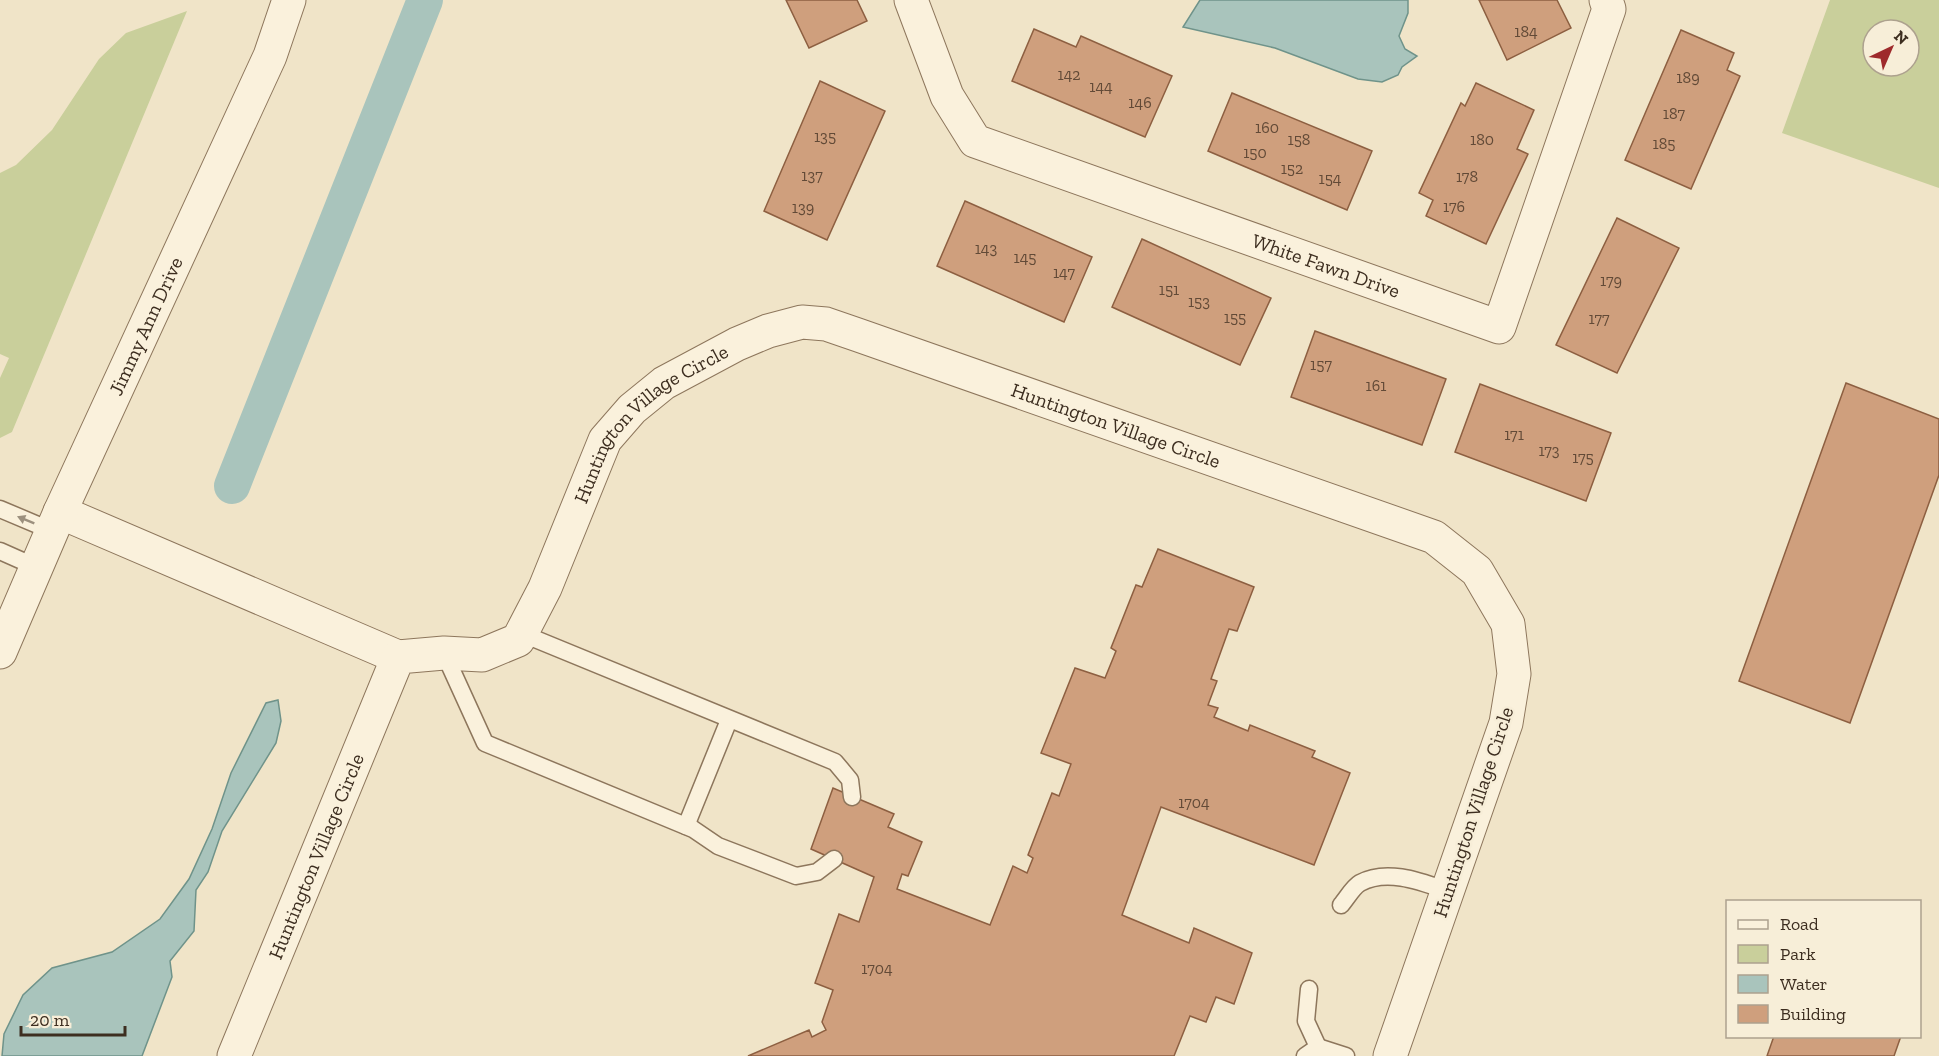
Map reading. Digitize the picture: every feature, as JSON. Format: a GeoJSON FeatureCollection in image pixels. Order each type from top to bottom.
{"type":"FeatureCollection","features":[{"type":"Feature","properties":{"kind":"street","name":"Jimmy Ann Drive"},"geometry":{"type":"LineString","coordinates":[[0,652],[56,521],[270,56],[290,0]]}},
{"type":"Feature","properties":{"kind":"street","name":"White Fawn Drive"},"geometry":{"type":"LineString","coordinates":[[911,0],[947,96],[975,141],[1499,327],[1609,9],[1606,0]]}},
{"type":"Feature","properties":{"kind":"street","name":"Huntington Village Circle"},"geometry":{"type":"LineString","coordinates":[[523,634],[545,588],[604,440],[632,409],[664,383],[768,331],[802,322],[826,324],[1434,537],[1477,571],[1508,624],[1514,674],[1506,723],[1390,1056]]}},
{"type":"Feature","properties":{"kind":"street"},"geometry":{"type":"LineString","coordinates":[[56,521],[398,657],[444,653],[482,655],[518,640],[523,634]]}},
{"type":"Feature","properties":{"kind":"street","name":"Huntington Village Circle"},"geometry":{"type":"LineString","coordinates":[[234,1056],[398,657]]}},
{"type":"Feature","properties":{"kind":"lane"},"geometry":{"type":"LineString","coordinates":[[0,510],[56,521]]}},
{"type":"Feature","properties":{"kind":"lane"},"geometry":{"type":"LineString","coordinates":[[0,551],[36,567]]}},
{"type":"Feature","properties":{"kind":"lane"},"geometry":{"type":"LineString","coordinates":[[523,634],[835,762],[850,780],[852,797]]}},
{"type":"Feature","properties":{"kind":"lane"},"geometry":{"type":"LineString","coordinates":[[444,653],[485,743],[686,826],[718,846],[796,876],[817,872],[834,859]]}},
{"type":"Feature","properties":{"kind":"lane"},"geometry":{"type":"LineString","coordinates":[[686,826],[729,720]]}},
{"type":"Feature","properties":{"kind":"lane"},"geometry":{"type":"LineString","coordinates":[[1341,904],[1360,883],[1385,877],[1410,879],[1448,891]]}},
{"type":"Feature","properties":{"kind":"lane"},"geometry":{"type":"LineString","coordinates":[[1310,989],[1306,1021],[1312,1051],[1346,1056]]}},
{"type":"Feature","properties":{"kind":"green space"},"geometry":{"type":"Polygon","coordinates":[[[1830,0],[1939,0],[1939,188],[1782,133],[1830,0]]]}},
{"type":"Feature","properties":{"kind":"green space"},"geometry":{"type":"Polygon","coordinates":[[[187,11],[12,432],[0,438],[0,378],[9,358],[0,354],[0,173],[16,165],[52,130],[99,59],[126,33],[187,11]]]}},
{"type":"Feature","properties":{"kind":"water"},"geometry":{"type":"Polygon","coordinates":[[[1200,0],[1408,0],[1408,13],[1399,36],[1405,49],[1417,56],[1402,67],[1398,75],[1382,82],[1358,79],[1275,48],[1183,27],[1200,0]]]}},
{"type":"Feature","properties":{"kind":"water"},"geometry":{"type":"Polygon","coordinates":[[[278,700],[281,721],[276,743],[222,831],[208,872],[196,890],[194,931],[170,961],[172,977],[142,1056],[2,1056],[4,1034],[23,995],[52,968],[112,952],[160,919],[189,879],[212,829],[231,773],[266,703],[278,700]]]}},
{"type":"Feature","properties":{"kind":"building"},"geometry":{"type":"Polygon","coordinates":[[[786,0],[857,0],[867,21],[809,48],[786,0]]]}},
{"type":"Feature","properties":{"kind":"building"},"geometry":{"type":"Polygon","coordinates":[[[1479,0],[1557,0],[1571,28],[1507,60],[1479,0]]]}},
{"type":"Feature","properties":{"kind":"building"},"geometry":{"type":"Polygon","coordinates":[[[1034,29],[1076,47],[1081,36],[1172,76],[1145,137],[1012,81],[1034,29]]]}},
{"type":"Feature","properties":{"kind":"building"},"geometry":{"type":"Polygon","coordinates":[[[1681,30],[1734,53],[1727,70],[1740,76],[1691,189],[1625,160],[1681,30]]]}},
{"type":"Feature","properties":{"kind":"building"},"geometry":{"type":"Polygon","coordinates":[[[820,81],[885,111],[827,240],[764,211],[820,81]]]}},
{"type":"Feature","properties":{"kind":"building"},"geometry":{"type":"Polygon","coordinates":[[[1476,83],[1534,110],[1517,149],[1528,154],[1486,244],[1426,216],[1433,200],[1419,193],[1461,103],[1465,106],[1476,83]]]}},
{"type":"Feature","properties":{"kind":"building"},"geometry":{"type":"Polygon","coordinates":[[[1232,93],[1372,151],[1347,210],[1208,151],[1232,93]]]}},
{"type":"Feature","properties":{"kind":"building"},"geometry":{"type":"Polygon","coordinates":[[[965,201],[1092,257],[1064,322],[937,266],[965,201]]]}},
{"type":"Feature","properties":{"kind":"building"},"geometry":{"type":"Polygon","coordinates":[[[1617,218],[1679,248],[1617,373],[1556,345],[1617,218]]]}},
{"type":"Feature","properties":{"kind":"building"},"geometry":{"type":"Polygon","coordinates":[[[1142,239],[1271,298],[1240,365],[1112,307],[1142,239]]]}},
{"type":"Feature","properties":{"kind":"building"},"geometry":{"type":"Polygon","coordinates":[[[1315,331],[1446,379],[1422,445],[1291,397],[1315,331]]]}},
{"type":"Feature","properties":{"kind":"building"},"geometry":{"type":"Polygon","coordinates":[[[1846,383],[1939,419],[1939,475],[1850,723],[1739,681],[1846,383]]]}},
{"type":"Feature","properties":{"kind":"building"},"geometry":{"type":"Polygon","coordinates":[[[1480,384],[1611,433],[1586,501],[1455,452],[1480,384]]]}},
{"type":"Feature","properties":{"kind":"building"},"geometry":{"type":"Polygon","coordinates":[[[1158,549],[1254,587],[1237,631],[1229,629],[1211,679],[1217,681],[1208,705],[1218,708],[1214,717],[1248,731],[1250,725],[1315,751],[1312,757],[1350,773],[1314,865],[1161,807],[1122,915],[1189,943],[1194,928],[1252,953],[1234,1004],[1216,997],[1206,1022],[1190,1016],[1174,1056],[748,1056],[809,1030],[812,1037],[826,1030],[822,1022],[833,990],[815,983],[839,914],[859,922],[874,877],[811,849],[833,788],[894,814],[888,827],[922,842],[908,876],[902,874],[897,889],[990,925],[1013,866],[1027,873],[1033,858],[1028,855],[1052,793],[1059,796],[1071,764],[1041,753],[1075,668],[1105,678],[1116,651],[1111,648],[1136,585],[1142,587],[1158,549]]]}},
{"type":"Feature","properties":{"kind":"building"},"geometry":{"type":"Polygon","coordinates":[[[1773,1038],[1900,1038],[1894,1056],[1767,1056],[1773,1038]]]}},
{"type":"Feature","properties":{"kind":"waterway"},"geometry":{"type":"LineString","coordinates":[[232,486],[425,0]]}}]}
